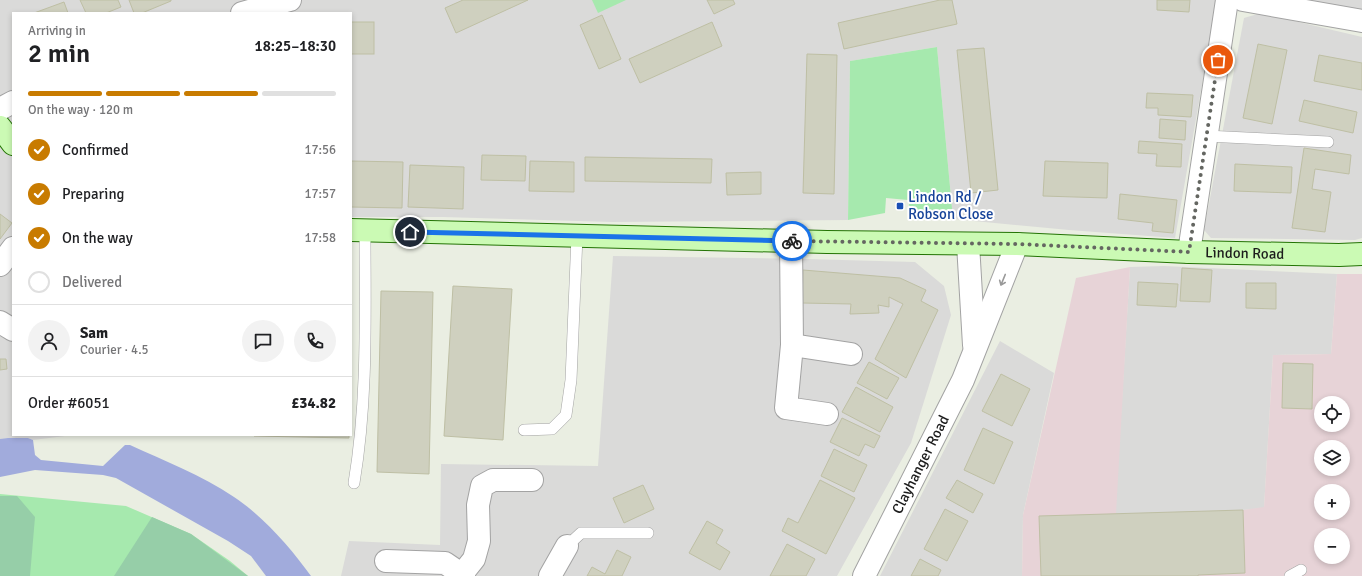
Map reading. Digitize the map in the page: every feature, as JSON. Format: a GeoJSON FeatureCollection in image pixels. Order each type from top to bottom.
{"type":"FeatureCollection","features":[{"type":"Feature","properties":{"kind":"main road"},"geometry":{"type":"LineString","coordinates":[[0,126],[12,143]]}},
{"type":"Feature","properties":{"kind":"main road","name":"Lindon Road"},"geometry":{"type":"LineString","coordinates":[[358,230],[791,241],[1017,244],[1189,252],[1338,255],[1362,254]]}},
{"type":"Feature","properties":{"kind":"street"},"geometry":{"type":"LineString","coordinates":[[246,12],[290,0]]}},
{"type":"Feature","properties":{"kind":"street"},"geometry":{"type":"LineString","coordinates":[[1189,252],[1227,0]]}},
{"type":"Feature","properties":{"kind":"street"},"geometry":{"type":"LineString","coordinates":[[1243,0],[1362,21]]}},
{"type":"Feature","properties":{"kind":"street"},"geometry":{"type":"LineString","coordinates":[[0,109],[12,103]]}},
{"type":"Feature","properties":{"kind":"street"},"geometry":{"type":"LineString","coordinates":[[791,241],[792,345],[786,408],[827,414]]}},
{"type":"Feature","properties":{"kind":"street","name":"Clayhanger Road"},"geometry":{"type":"LineString","coordinates":[[968,244],[974,352]]}},
{"type":"Feature","properties":{"kind":"street","name":"Clayhanger Road"},"geometry":{"type":"LineString","coordinates":[[864,576],[963,380],[1017,244]]}},
{"type":"Feature","properties":{"kind":"street"},"geometry":{"type":"LineString","coordinates":[[0,265],[12,249]]}},
{"type":"Feature","properties":{"kind":"street"},"geometry":{"type":"LineString","coordinates":[[0,322],[12,329]]}},
{"type":"Feature","properties":{"kind":"street"},"geometry":{"type":"LineString","coordinates":[[792,345],[851,354]]}},
{"type":"Feature","properties":{"kind":"street"},"geometry":{"type":"LineString","coordinates":[[386,561],[445,563],[463,575],[474,559],[479,541],[478,505],[482,486],[493,480],[532,480]]}},
{"type":"Feature","properties":{"kind":"street"},"geometry":{"type":"LineString","coordinates":[[550,576],[567,546]]}},
{"type":"Feature","properties":{"kind":"lane"},"geometry":{"type":"LineString","coordinates":[[1206,136],[1328,142]]}},
{"type":"Feature","properties":{"kind":"lane"},"geometry":{"type":"LineString","coordinates":[[354,482],[360,448],[366,348],[358,230]]}},
{"type":"Feature","properties":{"kind":"lane"},"geometry":{"type":"LineString","coordinates":[[524,430],[552,429],[566,415],[571,380],[577,236]]}},
{"type":"Feature","properties":{"kind":"lane"},"geometry":{"type":"LineString","coordinates":[[567,546],[581,532],[648,533]]}},
{"type":"Feature","properties":{"kind":"lane"},"geometry":{"type":"LineString","coordinates":[[1290,576],[1301,570]]}},
{"type":"Feature","properties":{"kind":"shaded area"},"geometry":{"type":"Polygon","coordinates":[[[0,0],[1217,0],[1175,238],[953,219],[937,47],[850,61],[848,220],[613,222],[443,217],[352,217],[352,12],[12,12],[12,436],[65,436],[33,440],[28,438],[0,439],[0,0]]]}},
{"type":"Feature","properties":{"kind":"shaded area"},"geometry":{"type":"Polygon","coordinates":[[[1299,0],[1362,0],[1362,12],[1299,0]]]}},
{"type":"Feature","properties":{"kind":"shaded area"},"geometry":{"type":"Polygon","coordinates":[[[1261,13],[1362,37],[1362,238],[1355,240],[1211,238],[1204,230],[1244,18],[1261,13]]]}},
{"type":"Feature","properties":{"kind":"shaded area"},"geometry":{"type":"Polygon","coordinates":[[[613,256],[915,262],[944,286],[951,315],[911,443],[837,576],[341,576],[349,541],[440,545],[441,464],[598,466],[613,256]]]}},
{"type":"Feature","properties":{"kind":"shaded area"},"geometry":{"type":"Polygon","coordinates":[[[1164,266],[1337,274],[1331,354],[1273,355],[1264,508],[1115,514],[1130,267],[1164,266]]]}},
{"type":"Feature","properties":{"kind":"shaded area"},"geometry":{"type":"Polygon","coordinates":[[[1130,267],[1116,514],[1243,510],[1264,507],[1273,355],[1331,354],[1337,274],[1362,274],[1362,576],[1022,576],[1023,515],[1076,278],[1130,267]]]}},
{"type":"Feature","properties":{"kind":"shaded area"},"geometry":{"type":"Polygon","coordinates":[[[1000,341],[1054,373],[1023,515],[1022,576],[880,576],[1000,341]]]}},
{"type":"Feature","properties":{"kind":"green space"},"geometry":{"type":"Polygon","coordinates":[[[592,0],[626,0],[598,13],[592,0]]]}},
{"type":"Feature","properties":{"kind":"green space"},"geometry":{"type":"Polygon","coordinates":[[[937,47],[953,219],[911,213],[908,200],[886,198],[885,213],[848,220],[850,61],[937,47]]]}},
{"type":"Feature","properties":{"kind":"green space"},"geometry":{"type":"Polygon","coordinates":[[[0,494],[126,506],[191,534],[230,561],[248,576],[0,576],[0,494]]]}},
{"type":"Feature","properties":{"kind":"green space"},"geometry":{"type":"Polygon","coordinates":[[[0,496],[17,496],[35,517],[30,576],[0,576],[0,496]]]}},
{"type":"Feature","properties":{"kind":"green space"},"geometry":{"type":"Polygon","coordinates":[[[152,517],[191,534],[248,576],[114,576],[152,517]]]}},
{"type":"Feature","properties":{"kind":"water"},"geometry":{"type":"Polygon","coordinates":[[[28,438],[33,440],[35,455],[41,460],[103,466],[125,445],[130,445],[170,463],[221,489],[255,513],[276,533],[311,576],[266,576],[251,556],[228,541],[116,478],[103,475],[35,470],[0,477],[0,439],[28,438]]]}},
{"type":"Feature","properties":{"kind":"building"},"geometry":{"type":"Polygon","coordinates":[[[80,0],[118,0],[121,7],[108,12],[86,12],[80,0]]]}},
{"type":"Feature","properties":{"kind":"building"},"geometry":{"type":"Polygon","coordinates":[[[129,0],[171,0],[144,12],[134,12],[129,0]]]}},
{"type":"Feature","properties":{"kind":"building"},"geometry":{"type":"Polygon","coordinates":[[[463,0],[528,0],[456,33],[445,8],[463,0]]]}},
{"type":"Feature","properties":{"kind":"building"},"geometry":{"type":"Polygon","coordinates":[[[707,0],[733,0],[735,4],[714,14],[707,0]]]}},
{"type":"Feature","properties":{"kind":"building"},"geometry":{"type":"Polygon","coordinates":[[[940,0],[952,0],[957,24],[844,49],[838,23],[940,0]]]}},
{"type":"Feature","properties":{"kind":"building"},"geometry":{"type":"Polygon","coordinates":[[[1157,0],[1190,0],[1189,12],[1157,10],[1157,0]]]}},
{"type":"Feature","properties":{"kind":"building"},"geometry":{"type":"Polygon","coordinates":[[[64,2],[68,12],[37,12],[64,2]]]}},
{"type":"Feature","properties":{"kind":"building"},"geometry":{"type":"Polygon","coordinates":[[[602,15],[621,59],[599,69],[580,25],[602,15]]]}},
{"type":"Feature","properties":{"kind":"building"},"geometry":{"type":"Polygon","coordinates":[[[352,22],[374,22],[374,54],[352,54],[352,22]]]}},
{"type":"Feature","properties":{"kind":"building"},"geometry":{"type":"Polygon","coordinates":[[[712,22],[722,46],[640,83],[629,59],[712,22]]]}},
{"type":"Feature","properties":{"kind":"building"},"geometry":{"type":"Polygon","coordinates":[[[1258,44],[1287,50],[1272,124],[1243,118],[1258,44]]]}},
{"type":"Feature","properties":{"kind":"building"},"geometry":{"type":"Polygon","coordinates":[[[984,48],[998,190],[971,193],[957,50],[984,48]]]}},
{"type":"Feature","properties":{"kind":"building"},"geometry":{"type":"Polygon","coordinates":[[[807,54],[837,55],[834,194],[803,193],[807,54]]]}},
{"type":"Feature","properties":{"kind":"building"},"geometry":{"type":"Polygon","coordinates":[[[1319,55],[1362,63],[1362,90],[1314,81],[1319,55]]]}},
{"type":"Feature","properties":{"kind":"building"},"geometry":{"type":"Polygon","coordinates":[[[1147,93],[1193,95],[1191,117],[1158,115],[1158,108],[1146,108],[1147,93]]]}},
{"type":"Feature","properties":{"kind":"building"},"geometry":{"type":"Polygon","coordinates":[[[1304,100],[1357,112],[1353,133],[1299,121],[1304,100]]]}},
{"type":"Feature","properties":{"kind":"building"},"geometry":{"type":"Polygon","coordinates":[[[1160,119],[1186,121],[1185,140],[1159,138],[1160,119]]]}},
{"type":"Feature","properties":{"kind":"building"},"geometry":{"type":"Polygon","coordinates":[[[1139,141],[1182,144],[1181,167],[1156,166],[1157,154],[1138,153],[1139,141]]]}},
{"type":"Feature","properties":{"kind":"building"},"geometry":{"type":"Polygon","coordinates":[[[1304,148],[1351,155],[1349,174],[1315,169],[1312,189],[1331,192],[1325,232],[1292,228],[1304,148]]]}},
{"type":"Feature","properties":{"kind":"building"},"geometry":{"type":"Polygon","coordinates":[[[482,155],[526,156],[525,181],[481,180],[482,155]]]}},
{"type":"Feature","properties":{"kind":"building"},"geometry":{"type":"Polygon","coordinates":[[[585,157],[712,159],[711,183],[585,181],[585,157]]]}},
{"type":"Feature","properties":{"kind":"building"},"geometry":{"type":"Polygon","coordinates":[[[352,161],[403,162],[402,208],[352,207],[352,161]]]}},
{"type":"Feature","properties":{"kind":"building"},"geometry":{"type":"Polygon","coordinates":[[[530,161],[574,162],[574,192],[529,191],[530,161]]]}},
{"type":"Feature","properties":{"kind":"building"},"geometry":{"type":"Polygon","coordinates":[[[1045,161],[1108,163],[1107,198],[1043,196],[1045,161]]]}},
{"type":"Feature","properties":{"kind":"building"},"geometry":{"type":"Polygon","coordinates":[[[1235,164],[1292,167],[1291,193],[1234,191],[1235,164]]]}},
{"type":"Feature","properties":{"kind":"building"},"geometry":{"type":"Polygon","coordinates":[[[410,165],[464,167],[463,209],[408,207],[410,165]]]}},
{"type":"Feature","properties":{"kind":"building"},"geometry":{"type":"Polygon","coordinates":[[[761,172],[761,194],[727,195],[726,173],[761,172]]]}},
{"type":"Feature","properties":{"kind":"building"},"geometry":{"type":"Polygon","coordinates":[[[1120,194],[1177,200],[1173,233],[1152,231],[1153,223],[1118,219],[1120,194]]]}},
{"type":"Feature","properties":{"kind":"building"},"geometry":{"type":"Polygon","coordinates":[[[0,214],[12,223],[0,239],[0,214]]]}},
{"type":"Feature","properties":{"kind":"building"},"geometry":{"type":"Polygon","coordinates":[[[1182,268],[1212,270],[1210,302],[1180,301],[1182,268]]]}},
{"type":"Feature","properties":{"kind":"building"},"geometry":{"type":"Polygon","coordinates":[[[803,270],[900,278],[926,290],[921,301],[938,310],[906,378],[875,359],[903,304],[889,297],[889,307],[878,305],[879,313],[850,314],[851,304],[802,303],[803,270]]]}},
{"type":"Feature","properties":{"kind":"building"},"geometry":{"type":"Polygon","coordinates":[[[1138,282],[1178,284],[1176,307],[1137,305],[1138,282]]]}},
{"type":"Feature","properties":{"kind":"building"},"geometry":{"type":"Polygon","coordinates":[[[1246,283],[1276,283],[1276,309],[1246,308],[1246,283]]]}},
{"type":"Feature","properties":{"kind":"building"},"geometry":{"type":"Polygon","coordinates":[[[453,286],[512,289],[503,440],[444,436],[453,286]]]}},
{"type":"Feature","properties":{"kind":"building"},"geometry":{"type":"Polygon","coordinates":[[[381,291],[433,292],[429,474],[377,472],[381,291]]]}},
{"type":"Feature","properties":{"kind":"building"},"geometry":{"type":"Polygon","coordinates":[[[0,359],[6,359],[7,369],[0,370],[0,359]]]}},
{"type":"Feature","properties":{"kind":"building"},"geometry":{"type":"Polygon","coordinates":[[[869,362],[899,378],[887,399],[857,383],[869,362]]]}},
{"type":"Feature","properties":{"kind":"building"},"geometry":{"type":"Polygon","coordinates":[[[1283,363],[1313,364],[1312,409],[1282,408],[1283,363]]]}},
{"type":"Feature","properties":{"kind":"building"},"geometry":{"type":"Polygon","coordinates":[[[1001,374],[1030,389],[1012,426],[982,411],[1001,374]]]}},
{"type":"Feature","properties":{"kind":"building"},"geometry":{"type":"Polygon","coordinates":[[[856,387],[893,407],[880,432],[842,412],[856,387]]]}},
{"type":"Feature","properties":{"kind":"building"},"geometry":{"type":"Polygon","coordinates":[[[842,418],[880,436],[874,448],[865,444],[859,456],[830,442],[842,418]]]}},
{"type":"Feature","properties":{"kind":"building"},"geometry":{"type":"Polygon","coordinates":[[[983,428],[1013,442],[994,484],[964,470],[983,428]]]}},
{"type":"Feature","properties":{"kind":"building"},"geometry":{"type":"Polygon","coordinates":[[[254,436],[349,436],[349,438],[254,436]]]}},
{"type":"Feature","properties":{"kind":"building"},"geometry":{"type":"Polygon","coordinates":[[[834,449],[867,465],[854,492],[821,476],[834,449]]]}},
{"type":"Feature","properties":{"kind":"building"},"geometry":{"type":"Polygon","coordinates":[[[820,480],[855,498],[826,554],[782,531],[788,518],[798,523],[820,480]]]}},
{"type":"Feature","properties":{"kind":"building"},"geometry":{"type":"Polygon","coordinates":[[[957,480],[983,494],[973,513],[946,498],[957,480]]]}},
{"type":"Feature","properties":{"kind":"building"},"geometry":{"type":"Polygon","coordinates":[[[643,485],[654,509],[624,523],[613,498],[643,485]]]}},
{"type":"Feature","properties":{"kind":"building"},"geometry":{"type":"Polygon","coordinates":[[[945,509],[968,521],[947,561],[924,549],[945,509]]]}},
{"type":"Feature","properties":{"kind":"building"},"geometry":{"type":"Polygon","coordinates":[[[1243,510],[1245,573],[1198,576],[1041,576],[1039,516],[1243,510]]]}},
{"type":"Feature","properties":{"kind":"building"},"geometry":{"type":"Polygon","coordinates":[[[707,521],[723,530],[716,543],[730,552],[720,570],[689,553],[707,521]]]}},
{"type":"Feature","properties":{"kind":"building"},"geometry":{"type":"Polygon","coordinates":[[[787,544],[815,559],[806,576],[770,576],[787,544]]]}},
{"type":"Feature","properties":{"kind":"building"},"geometry":{"type":"Polygon","coordinates":[[[617,550],[631,557],[622,576],[587,576],[592,567],[605,574],[617,550]]]}},
{"type":"Feature","properties":{"kind":"building"},"geometry":{"type":"Polygon","coordinates":[[[920,559],[941,570],[938,576],[911,576],[920,559]]]}},
{"type":"Feature","properties":{"kind":"way so far"},"geometry":{"type":"LineString","coordinates":[[792,241],[1017,244],[1189,252],[1218,60]]}},
{"type":"Feature","properties":{"kind":"place","name":"Lindon Rd / Robson Close"},"geometry":{"type":"Point","coordinates":[900,206]}},
{"type":"Feature","properties":{"kind":"route"},"geometry":{"type":"LineString","coordinates":[[410,232],[792,241]]}}]}
